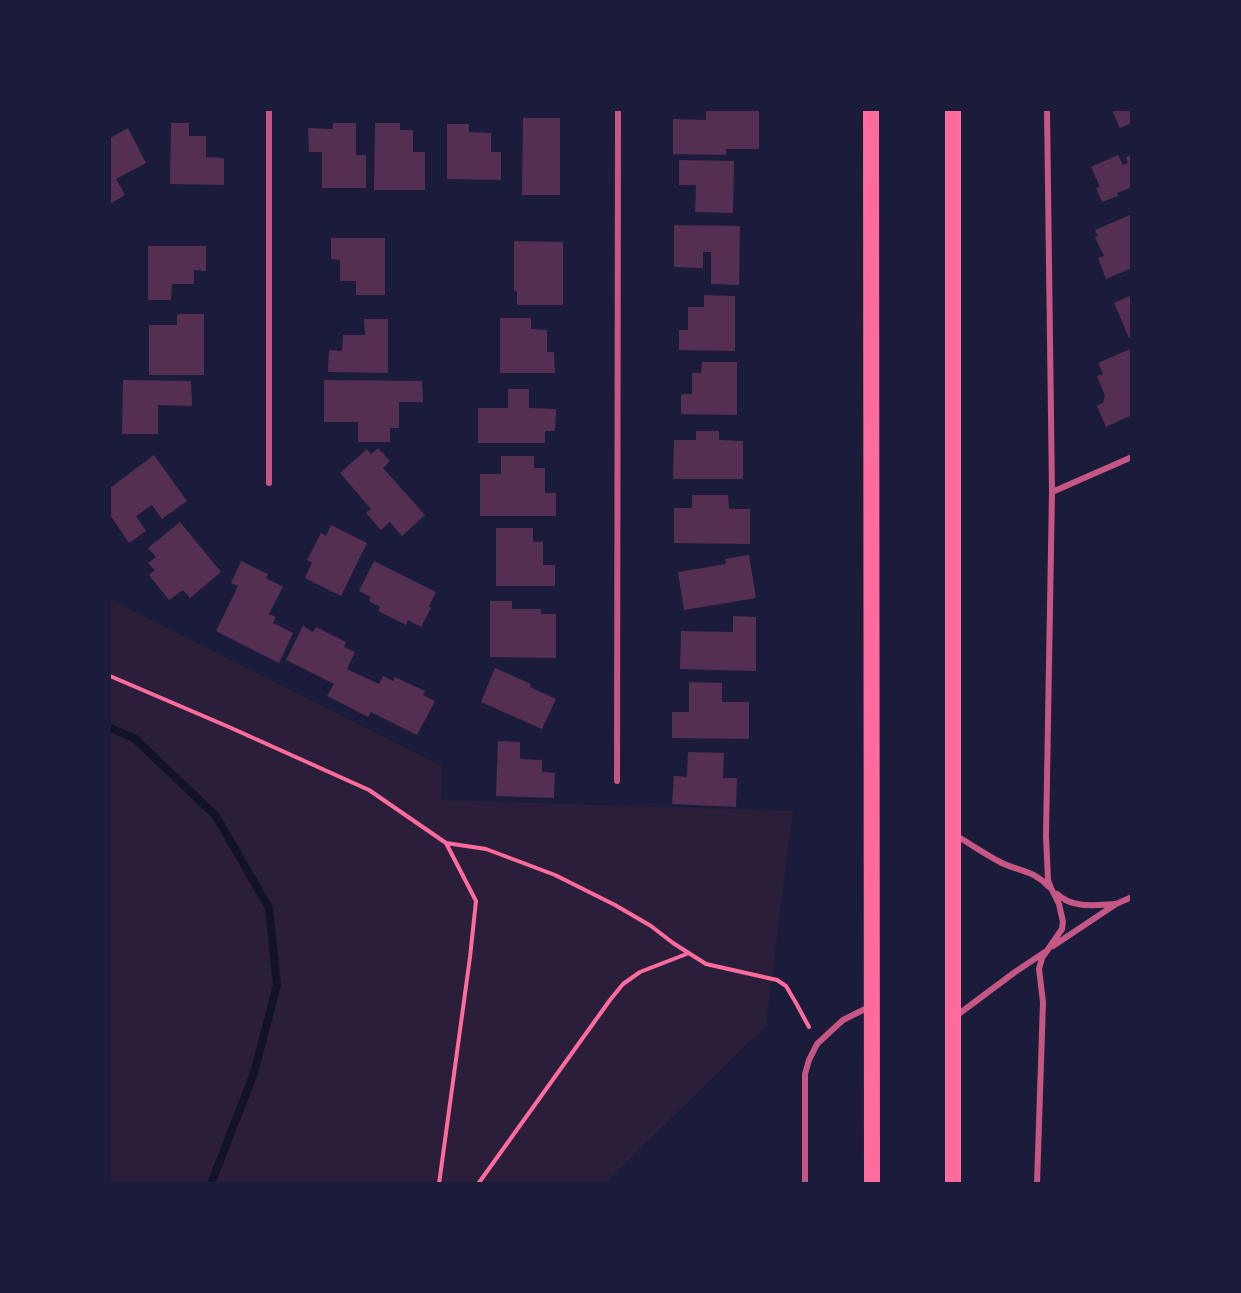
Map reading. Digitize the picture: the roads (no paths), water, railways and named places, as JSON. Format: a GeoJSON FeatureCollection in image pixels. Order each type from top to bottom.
{"type":"FeatureCollection","features":[{"type":"Feature","properties":{"kind":"highway"},"geometry":{"type":"LineString","coordinates":[[871,110],[872,1184]]}},
{"type":"Feature","properties":{"kind":"highway"},"geometry":{"type":"LineString","coordinates":[[953,110],[953,1184]]}},
{"type":"Feature","properties":{"kind":"street"},"geometry":{"type":"LineString","coordinates":[[269,110],[269,483]]}},
{"type":"Feature","properties":{"kind":"street"},"geometry":{"type":"LineString","coordinates":[[617,782],[618,110]]}},
{"type":"Feature","properties":{"kind":"street"},"geometry":{"type":"LineString","coordinates":[[1037,1184],[1043,1002],[1039,969],[1042,958],[1062,929],[1063,922],[1048,876],[1046,836],[1052,492],[1047,110]]}},
{"type":"Feature","properties":{"kind":"street"},"geometry":{"type":"LineString","coordinates":[[1052,492],[1131,457]]}},
{"type":"Feature","properties":{"kind":"street"},"geometry":{"type":"LineString","coordinates":[[953,833],[998,861],[1034,875],[1065,900],[1076,904],[1116,904]]}},
{"type":"Feature","properties":{"kind":"street"},"geometry":{"type":"LineString","coordinates":[[953,1019],[1048,949],[1116,904],[1131,897]]}},
{"type":"Feature","properties":{"kind":"street"},"geometry":{"type":"LineString","coordinates":[[805,1184],[805,1074],[809,1060],[817,1044],[843,1020],[872,1005]]}},
{"type":"Feature","properties":{"kind":"waterway"},"geometry":{"type":"LineString","coordinates":[[110,728],[134,738],[216,816],[269,908],[277,985],[254,1073],[211,1184]]}}]}
